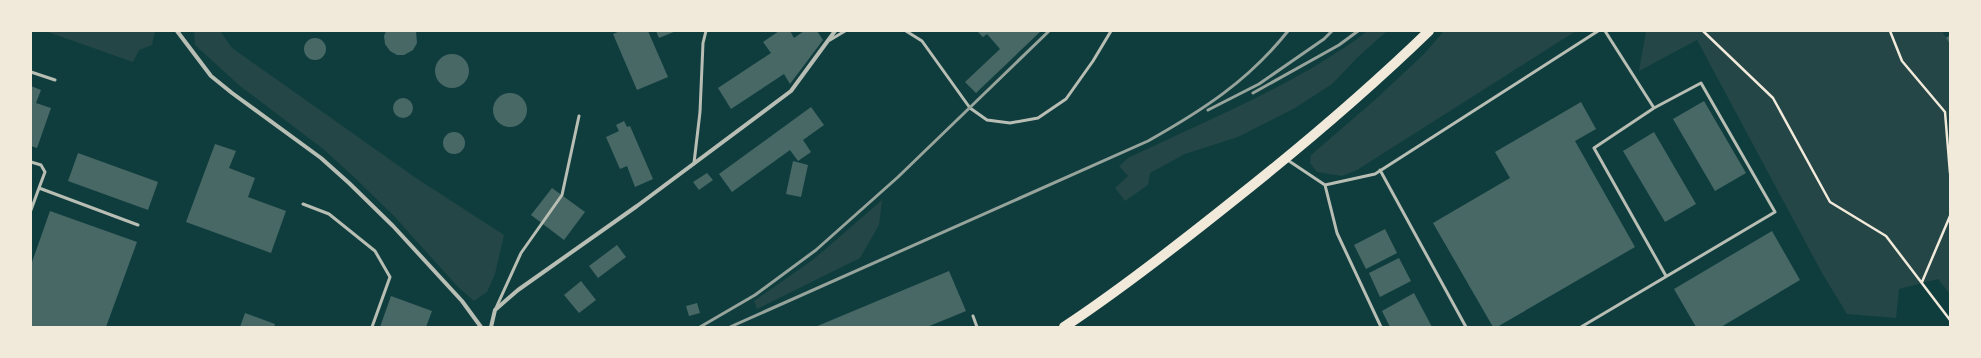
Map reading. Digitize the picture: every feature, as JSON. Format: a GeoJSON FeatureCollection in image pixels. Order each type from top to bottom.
{"type":"FeatureCollection","features":[{"type":"Feature","properties":{"kind":"main road"},"geometry":{"type":"LineString","coordinates":[[1064,327],[1104,301],[1190,236],[1286,159],[1396,63],[1429,31]]}},
{"type":"Feature","properties":{"kind":"street"},"geometry":{"type":"LineString","coordinates":[[177,31],[211,76],[238,98],[321,158],[349,183],[393,226],[462,301],[481,327]]}},
{"type":"Feature","properties":{"kind":"street"},"geometry":{"type":"LineString","coordinates":[[491,327],[495,310],[518,290],[791,91],[835,31]]}},
{"type":"Feature","properties":{"kind":"lane"},"geometry":{"type":"LineString","coordinates":[[694,163],[700,112],[703,43],[706,31]]}},
{"type":"Feature","properties":{"kind":"lane"},"geometry":{"type":"LineString","coordinates":[[828,41],[845,31]]}},
{"type":"Feature","properties":{"kind":"lane"},"geometry":{"type":"LineString","coordinates":[[906,31],[922,41],[970,108],[987,120],[1010,124],[1038,118],[1066,99],[1093,61],[1111,31]]}},
{"type":"Feature","properties":{"kind":"lane"},"geometry":{"type":"LineString","coordinates":[[1325,185],[1375,174],[1598,31]]}},
{"type":"Feature","properties":{"kind":"lane"},"geometry":{"type":"LineString","coordinates":[[1605,31],[1654,108]]}},
{"type":"Feature","properties":{"kind":"lane"},"geometry":{"type":"LineString","coordinates":[[31,72],[55,80]]}},
{"type":"Feature","properties":{"kind":"lane"},"geometry":{"type":"LineString","coordinates":[[1581,327],[1775,212],[1701,83],[1654,108],[1594,148],[1666,276]]}},
{"type":"Feature","properties":{"kind":"lane"},"geometry":{"type":"LineString","coordinates":[[495,310],[521,253],[562,195],[580,116]]}},
{"type":"Feature","properties":{"kind":"lane"},"geometry":{"type":"LineString","coordinates":[[1286,159],[1325,185],[1337,233],[1381,327]]}},
{"type":"Feature","properties":{"kind":"lane"},"geometry":{"type":"LineString","coordinates":[[31,162],[41,165],[45,172],[31,210]]}},
{"type":"Feature","properties":{"kind":"lane"},"geometry":{"type":"LineString","coordinates":[[1380,170],[1466,327]]}},
{"type":"Feature","properties":{"kind":"lane"},"geometry":{"type":"LineString","coordinates":[[39,188],[138,225]]}},
{"type":"Feature","properties":{"kind":"lane"},"geometry":{"type":"LineString","coordinates":[[303,204],[329,214],[369,246],[374,251],[390,277],[372,327]]}},
{"type":"Feature","properties":{"kind":"lane"},"geometry":{"type":"LineString","coordinates":[[973,316],[977,327]]}},
{"type":"Feature","properties":{"kind":"path"},"geometry":{"type":"LineString","coordinates":[[1703,31],[1773,98],[1830,202],[1886,236],[1950,320]]}},
{"type":"Feature","properties":{"kind":"path"},"geometry":{"type":"LineString","coordinates":[[1890,31],[1902,61],[1945,112],[1950,174]]}},
{"type":"Feature","properties":{"kind":"path"},"geometry":{"type":"LineString","coordinates":[[1922,282],[1950,216]]}},
{"type":"Feature","properties":{"kind":"shaded area"},"geometry":{"type":"Polygon","coordinates":[[[45,31],[155,31],[152,45],[139,50],[133,62],[45,31]]]}},
{"type":"Feature","properties":{"kind":"shaded area"},"geometry":{"type":"Polygon","coordinates":[[[194,31],[220,31],[232,48],[416,178],[504,235],[495,274],[487,292],[474,301],[458,287],[394,216],[353,176],[322,148],[240,86],[195,45],[194,31]]]}},
{"type":"Feature","properties":{"kind":"shaded area"},"geometry":{"type":"Polygon","coordinates":[[[1367,31],[1387,31],[1359,56],[1332,84],[1295,108],[1238,137],[1185,154],[1150,173],[1148,185],[1125,201],[1115,188],[1128,176],[1119,166],[1128,158],[1247,102],[1294,78],[1343,49],[1367,31]]]}},
{"type":"Feature","properties":{"kind":"shaded area"},"geometry":{"type":"Polygon","coordinates":[[[1444,31],[1576,31],[1357,170],[1342,176],[1317,172],[1310,163],[1311,155],[1376,99],[1424,54],[1444,31]]]}},
{"type":"Feature","properties":{"kind":"shaded area"},"geometry":{"type":"Polygon","coordinates":[[[1646,31],[1942,31],[1950,44],[1950,294],[1938,279],[1899,289],[1896,318],[1847,314],[1822,273],[1697,40],[1639,71],[1646,31]]]}},
{"type":"Feature","properties":{"kind":"shaded area"},"geometry":{"type":"Polygon","coordinates":[[[882,200],[879,225],[860,258],[757,309],[754,301],[814,259],[882,200]]]}},
{"type":"Feature","properties":{"kind":"building"},"geometry":{"type":"Polygon","coordinates":[[[386,31],[416,31],[417,43],[413,50],[404,55],[397,55],[390,51],[385,44],[384,36],[386,31]]]}},
{"type":"Feature","properties":{"kind":"building"},"geometry":{"type":"Polygon","coordinates":[[[620,31],[648,31],[668,77],[637,90],[613,34],[620,31]]]}},
{"type":"Feature","properties":{"kind":"building"},"geometry":{"type":"Polygon","coordinates":[[[656,31],[676,31],[659,38],[656,31]]]}},
{"type":"Feature","properties":{"kind":"building"},"geometry":{"type":"Polygon","coordinates":[[[779,31],[790,31],[794,38],[804,31],[817,31],[823,40],[790,84],[784,74],[731,109],[718,88],[771,53],[763,42],[779,31]]]}},
{"type":"Feature","properties":{"kind":"building"},"geometry":{"type":"Polygon","coordinates":[[[977,31],[1041,31],[976,93],[965,82],[1000,49],[987,34],[983,37],[977,31]]]}},
{"type":"Feature","properties":{"kind":"building"},"geometry":{"type":"Polygon","coordinates":[[[1950,35],[1950,44],[1946,38],[1950,35]]]}},
{"type":"Feature","properties":{"kind":"building"},"geometry":{"type":"Polygon","coordinates":[[[315,38],[323,41],[326,49],[323,57],[315,60],[307,57],[304,49],[307,41],[315,38]]]}},
{"type":"Feature","properties":{"kind":"building"},"geometry":{"type":"Polygon","coordinates":[[[452,54],[458,55],[464,59],[468,65],[468,77],[464,83],[458,87],[452,88],[446,87],[440,83],[436,77],[435,71],[436,65],[440,59],[446,55],[452,54]]]}},
{"type":"Feature","properties":{"kind":"building"},"geometry":{"type":"Polygon","coordinates":[[[31,86],[41,90],[36,103],[51,108],[37,148],[31,146],[31,86]]]}},
{"type":"Feature","properties":{"kind":"building"},"geometry":{"type":"Polygon","coordinates":[[[510,93],[516,94],[522,98],[526,104],[526,116],[522,122],[516,126],[510,127],[504,126],[498,122],[494,116],[493,110],[494,104],[498,98],[504,94],[510,93]]]}},
{"type":"Feature","properties":{"kind":"building"},"geometry":{"type":"Polygon","coordinates":[[[403,98],[410,101],[413,108],[410,115],[403,118],[396,115],[393,108],[396,101],[403,98]]]}},
{"type":"Feature","properties":{"kind":"building"},"geometry":{"type":"Polygon","coordinates":[[[1704,101],[1746,173],[1715,191],[1673,119],[1704,101]]]}},
{"type":"Feature","properties":{"kind":"building"},"geometry":{"type":"Polygon","coordinates":[[[1581,102],[1596,129],[1575,141],[1635,247],[1497,327],[1493,327],[1433,223],[1510,178],[1495,152],[1581,102]]]}},
{"type":"Feature","properties":{"kind":"building"},"geometry":{"type":"Polygon","coordinates":[[[811,107],[824,125],[803,140],[811,152],[798,161],[790,150],[732,192],[719,174],[811,107]]]}},
{"type":"Feature","properties":{"kind":"building"},"geometry":{"type":"Polygon","coordinates":[[[624,121],[627,127],[630,126],[653,179],[635,187],[627,166],[620,169],[606,137],[619,131],[616,125],[624,121]]]}},
{"type":"Feature","properties":{"kind":"building"},"geometry":{"type":"Polygon","coordinates":[[[454,132],[462,135],[465,143],[462,151],[454,154],[446,151],[443,143],[446,135],[454,132]]]}},
{"type":"Feature","properties":{"kind":"building"},"geometry":{"type":"Polygon","coordinates":[[[1654,132],[1696,204],[1665,222],[1623,151],[1654,132]]]}},
{"type":"Feature","properties":{"kind":"building"},"geometry":{"type":"Polygon","coordinates":[[[215,144],[236,151],[229,168],[255,178],[248,197],[286,211],[271,253],[186,222],[215,144]]]}},
{"type":"Feature","properties":{"kind":"building"},"geometry":{"type":"Polygon","coordinates":[[[78,153],[158,182],[148,210],[68,181],[78,153]]]}},
{"type":"Feature","properties":{"kind":"building"},"geometry":{"type":"Polygon","coordinates":[[[793,161],[808,165],[801,197],[786,194],[793,161]]]}},
{"type":"Feature","properties":{"kind":"building"},"geometry":{"type":"Polygon","coordinates":[[[707,173],[713,180],[699,190],[693,182],[707,173]]]}},
{"type":"Feature","properties":{"kind":"building"},"geometry":{"type":"Polygon","coordinates":[[[552,188],[585,212],[564,240],[531,215],[552,188]]]}},
{"type":"Feature","properties":{"kind":"building"},"geometry":{"type":"Polygon","coordinates":[[[50,211],[137,242],[106,327],[31,327],[31,265],[50,211]]]}},
{"type":"Feature","properties":{"kind":"building"},"geometry":{"type":"Polygon","coordinates":[[[1385,229],[1397,253],[1366,269],[1354,245],[1385,229]]]}},
{"type":"Feature","properties":{"kind":"building"},"geometry":{"type":"Polygon","coordinates":[[[1772,231],[1800,280],[1721,327],[1696,327],[1674,289],[1772,231]]]}},
{"type":"Feature","properties":{"kind":"building"},"geometry":{"type":"Polygon","coordinates":[[[617,245],[626,257],[598,278],[589,266],[617,245]]]}},
{"type":"Feature","properties":{"kind":"building"},"geometry":{"type":"Polygon","coordinates":[[[1399,258],[1411,281],[1380,297],[1369,273],[1399,258]]]}},
{"type":"Feature","properties":{"kind":"building"},"geometry":{"type":"Polygon","coordinates":[[[949,271],[966,311],[927,327],[815,327],[949,271]]]}},
{"type":"Feature","properties":{"kind":"building"},"geometry":{"type":"Polygon","coordinates":[[[581,281],[596,300],[579,313],[564,295],[581,281]]]}},
{"type":"Feature","properties":{"kind":"building"},"geometry":{"type":"Polygon","coordinates":[[[1414,293],[1432,327],[1390,327],[1382,311],[1414,293]]]}},
{"type":"Feature","properties":{"kind":"building"},"geometry":{"type":"Polygon","coordinates":[[[391,296],[432,311],[426,327],[380,327],[391,296]]]}},
{"type":"Feature","properties":{"kind":"building"},"geometry":{"type":"Polygon","coordinates":[[[697,303],[700,313],[689,316],[686,306],[697,303]]]}},
{"type":"Feature","properties":{"kind":"building"},"geometry":{"type":"Polygon","coordinates":[[[245,313],[275,324],[274,327],[240,327],[245,313]]]}},
{"type":"Feature","properties":{"kind":"railway"},"geometry":{"type":"LineString","coordinates":[[700,327],[755,295],[816,250],[898,177],[1049,31]]}},
{"type":"Feature","properties":{"kind":"railway"},"geometry":{"type":"LineString","coordinates":[[730,327],[1148,141],[1206,106],[1241,80],[1273,49],[1288,31]]}},
{"type":"Feature","properties":{"kind":"railway"},"geometry":{"type":"LineString","coordinates":[[1208,110],[1259,84],[1324,39],[1332,31]]}},
{"type":"Feature","properties":{"kind":"railway"},"geometry":{"type":"LineString","coordinates":[[1253,93],[1339,45],[1358,31]]}}]}
